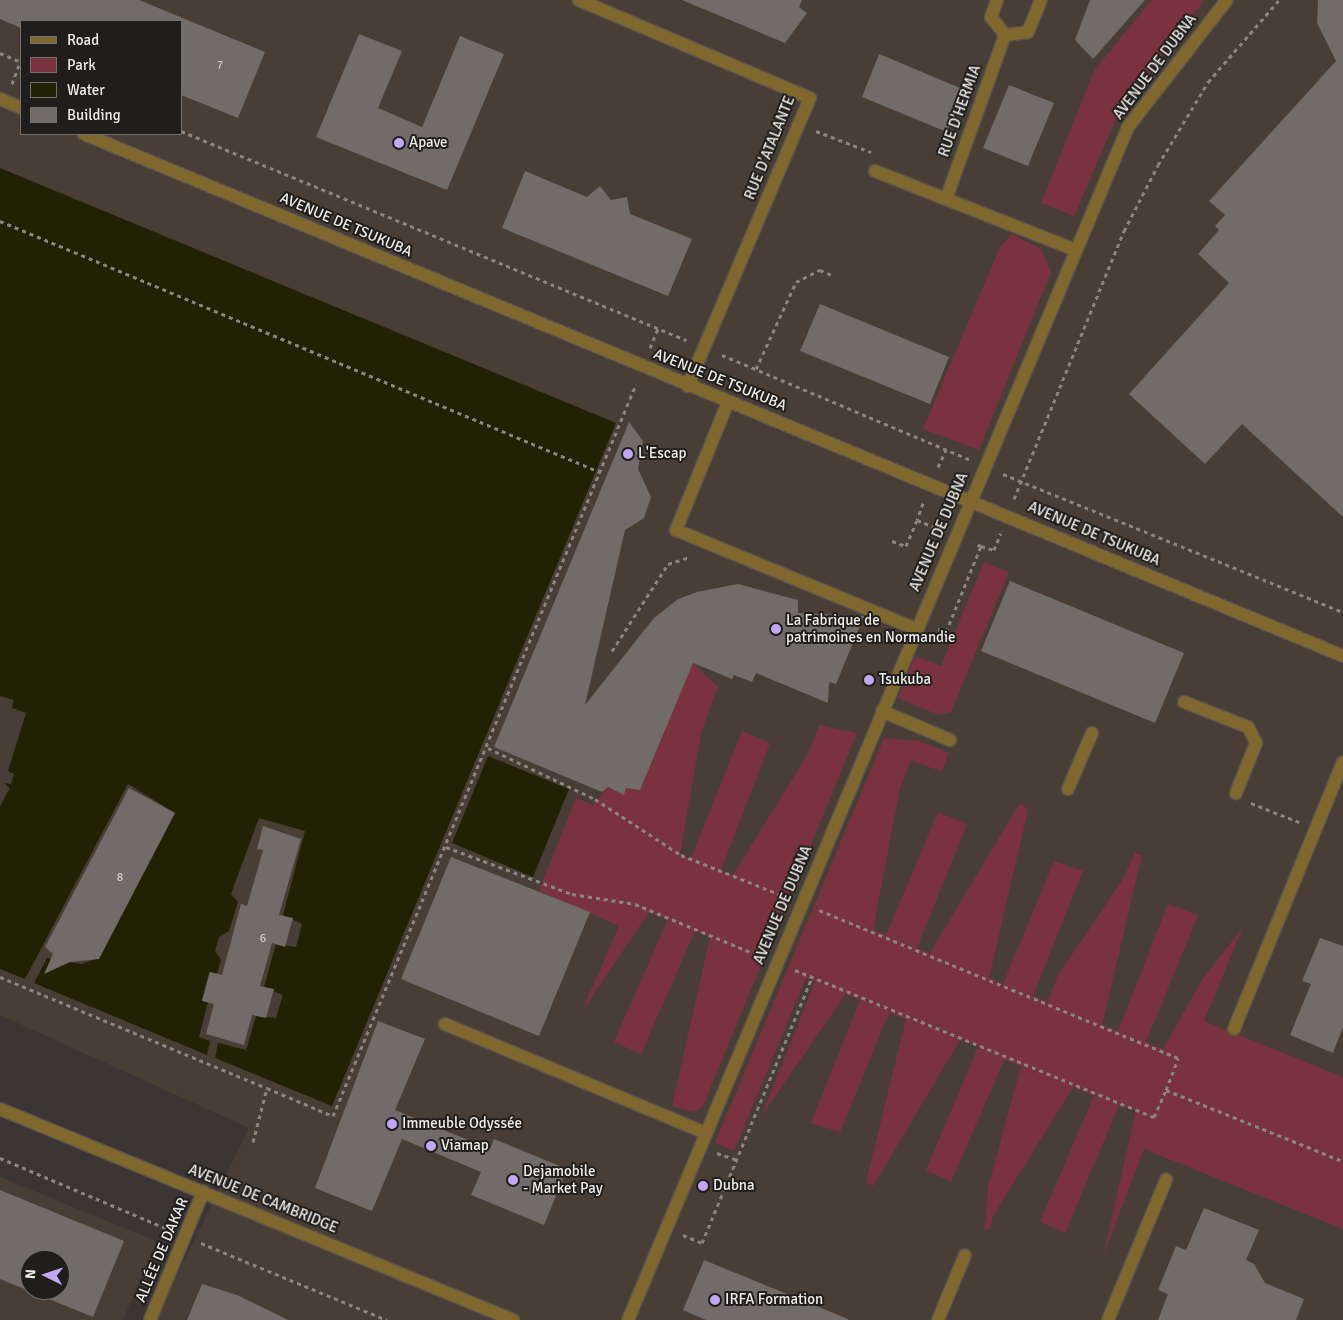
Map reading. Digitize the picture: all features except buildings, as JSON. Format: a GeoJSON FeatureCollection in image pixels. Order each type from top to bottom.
{"type":"FeatureCollection","features":[{"type":"Feature","properties":{"kind":"street","name":"RUE D'ATALANTE"},"geometry":{"type":"LineString","coordinates":[[580,0],[810,98],[688,386]]}},
{"type":"Feature","properties":{"kind":"street"},"geometry":{"type":"LineString","coordinates":[[997,0],[991,17],[1005,35],[1028,32],[1041,0]]}},
{"type":"Feature","properties":{"kind":"street","name":"AVENUE DE DUBNA"},"geometry":{"type":"LineString","coordinates":[[628,1320],[984,466],[1128,127],[1227,0]]}},
{"type":"Feature","properties":{"kind":"street","name":"RUE D'HERMIA"},"geometry":{"type":"LineString","coordinates":[[946,198],[1005,35]]}},
{"type":"Feature","properties":{"kind":"street"},"geometry":{"type":"LineString","coordinates":[[0,99],[20,108]]}},
{"type":"Feature","properties":{"kind":"street","name":"AVENUE DE TSUKUBA"},"geometry":{"type":"LineString","coordinates":[[86,135],[1343,656]]}},
{"type":"Feature","properties":{"kind":"street"},"geometry":{"type":"LineString","coordinates":[[875,172],[1076,250]]}},
{"type":"Feature","properties":{"kind":"street"},"geometry":{"type":"LineString","coordinates":[[728,402],[676,530],[916,629]]}},
{"type":"Feature","properties":{"kind":"street"},"geometry":{"type":"LineString","coordinates":[[1184,702],[1248,728],[1256,743],[1236,792]]}},
{"type":"Feature","properties":{"kind":"street"},"geometry":{"type":"LineString","coordinates":[[882,711],[950,740]]}},
{"type":"Feature","properties":{"kind":"street"},"geometry":{"type":"LineString","coordinates":[[1068,789],[1092,733]]}},
{"type":"Feature","properties":{"kind":"street"},"geometry":{"type":"LineString","coordinates":[[1234,1029],[1343,762]]}},
{"type":"Feature","properties":{"kind":"street"},"geometry":{"type":"LineString","coordinates":[[445,1024],[706,1133]]}},
{"type":"Feature","properties":{"kind":"street","name":"AVENUE DE CAMBRIDGE"},"geometry":{"type":"LineString","coordinates":[[0,1109],[513,1320]]}},
{"type":"Feature","properties":{"kind":"street"},"geometry":{"type":"LineString","coordinates":[[1108,1320],[1166,1180]]}},
{"type":"Feature","properties":{"kind":"street","name":"ALLÉE DE DAKAR"},"geometry":{"type":"LineString","coordinates":[[150,1320],[203,1192]]}},
{"type":"Feature","properties":{"kind":"street"},"geometry":{"type":"LineString","coordinates":[[938,1320],[965,1255]]}},
{"type":"Feature","properties":{"kind":"path"},"geometry":{"type":"LineString","coordinates":[[981,546],[994,550],[1124,231],[1158,164],[1208,82],[1279,0]]}},
{"type":"Feature","properties":{"kind":"path"},"geometry":{"type":"LineString","coordinates":[[0,53],[20,62]]}},
{"type":"Feature","properties":{"kind":"path"},"geometry":{"type":"LineString","coordinates":[[799,124],[873,152],[875,172]]}},
{"type":"Feature","properties":{"kind":"path"},"geometry":{"type":"LineString","coordinates":[[182,131],[658,328],[984,466],[1343,612]]}},
{"type":"Feature","properties":{"kind":"path"},"geometry":{"type":"LineString","coordinates":[[0,221],[600,472]]}},
{"type":"Feature","properties":{"kind":"path"},"geometry":{"type":"LineString","coordinates":[[756,369],[796,282],[820,270],[834,276]]}},
{"type":"Feature","properties":{"kind":"path"},"geometry":{"type":"LineString","coordinates":[[649,350],[658,328]]}},
{"type":"Feature","properties":{"kind":"path"},"geometry":{"type":"LineString","coordinates":[[0,977],[334,1116],[488,748],[636,383]]}},
{"type":"Feature","properties":{"kind":"path"},"geometry":{"type":"LineString","coordinates":[[892,541],[906,546],[917,520]]}},
{"type":"Feature","properties":{"kind":"path"},"geometry":{"type":"LineString","coordinates":[[488,748],[595,799],[681,856],[802,903],[1178,1058],[1154,1117],[788,967]]}},
{"type":"Feature","properties":{"kind":"path"},"geometry":{"type":"LineString","coordinates":[[1236,792],[1316,829]]}},
{"type":"Feature","properties":{"kind":"path"},"geometry":{"type":"LineString","coordinates":[[446,847],[572,894],[635,904],[762,956]]}},
{"type":"Feature","properties":{"kind":"path"},"geometry":{"type":"LineString","coordinates":[[667,1228],[702,1243],[812,977]]}},
{"type":"Feature","properties":{"kind":"path"},"geometry":{"type":"LineString","coordinates":[[253,1142],[267,1088]]}},
{"type":"Feature","properties":{"kind":"path"},"geometry":{"type":"LineString","coordinates":[[1166,1090],[1343,1161]]}},
{"type":"Feature","properties":{"kind":"path"},"geometry":{"type":"LineString","coordinates":[[713,1161],[716,1153],[736,1160]]}},
{"type":"Feature","properties":{"kind":"shaded area"},"geometry":{"type":"Polygon","coordinates":[[[0,0],[1343,0],[1343,1320],[155,1320],[249,1128],[0,1015],[0,0]]]}},
{"type":"Feature","properties":{"kind":"shaded area"},"geometry":{"type":"Polygon","coordinates":[[[0,1177],[156,1241],[123,1320],[0,1320],[0,1177]]]}},
{"type":"Feature","properties":{"kind":"green space"},"geometry":{"type":"Polygon","coordinates":[[[1151,0],[1204,0],[1115,121],[1074,216],[1041,203],[1094,71],[1151,0]]]}},
{"type":"Feature","properties":{"kind":"green space"},"geometry":{"type":"Polygon","coordinates":[[[1012,234],[1041,249],[1051,272],[979,450],[923,429],[1000,247],[1012,234]]]}},
{"type":"Feature","properties":{"kind":"green space"},"geometry":{"type":"Polygon","coordinates":[[[984,562],[1009,572],[951,712],[939,715],[898,698],[915,656],[941,666],[984,562]]]}},
{"type":"Feature","properties":{"kind":"green space"},"geometry":{"type":"Polygon","coordinates":[[[693,663],[718,687],[701,733],[680,855],[691,858],[742,731],[770,743],[721,870],[733,875],[808,754],[819,725],[857,733],[703,1106],[694,1112],[672,1106],[710,937],[695,931],[641,1054],[614,1042],[668,919],[649,912],[581,1013],[619,926],[539,891],[576,798],[593,805],[608,787],[624,794],[626,788],[640,790],[693,663]]]}},
{"type":"Feature","properties":{"kind":"green space"},"geometry":{"type":"Polygon","coordinates":[[[884,738],[920,741],[949,753],[942,772],[911,760],[900,788],[873,930],[886,935],[938,812],[967,824],[917,948],[930,953],[1020,803],[1028,810],[989,978],[1003,984],[1054,861],[1083,871],[1033,996],[1048,1002],[1057,977],[1123,879],[1135,853],[1142,855],[1102,1025],[1118,1031],[1168,904],[1198,915],[1146,1042],[1163,1049],[1202,980],[1243,927],[1204,1021],[1343,1077],[1343,1229],[1144,1149],[1103,1256],[1136,1111],[1119,1105],[1065,1233],[1040,1222],[1094,1096],[1073,1087],[993,1216],[989,1230],[985,1229],[988,1187],[1021,1066],[1004,1060],[951,1182],[926,1170],[978,1047],[960,1040],[873,1186],[866,1182],[906,1019],[889,1013],[840,1132],[811,1123],[860,1000],[846,993],[761,1117],[815,982],[806,978],[734,1151],[715,1143],[884,738]]]}},
{"type":"Feature","properties":{"kind":"water"},"geometry":{"type":"Polygon","coordinates":[[[0,168],[616,423],[332,1106],[215,1058],[218,1043],[246,1050],[256,1016],[276,1018],[283,995],[264,987],[276,944],[296,947],[302,924],[283,915],[305,831],[259,818],[231,894],[238,902],[229,931],[219,937],[215,951],[221,960],[217,974],[209,972],[202,1000],[208,1002],[199,1037],[210,1041],[207,1055],[34,983],[47,958],[81,964],[99,958],[175,813],[128,784],[25,979],[0,969],[0,806],[10,788],[4,783],[11,784],[14,774],[8,771],[26,713],[12,708],[14,700],[0,696],[0,168]]]}},
{"type":"Feature","properties":{"kind":"water"},"geometry":{"type":"Polygon","coordinates":[[[488,756],[569,789],[533,877],[452,843],[488,756]]]}},
{"type":"Feature","properties":{"kind":"place","name":"Apave"},"geometry":{"type":"Point","coordinates":[399,143]}},
{"type":"Feature","properties":{"kind":"place","name":"L'Escap"},"geometry":{"type":"Point","coordinates":[628,454]}},
{"type":"Feature","properties":{"kind":"place","name":"La Fabrique de patrimoines en Normandie"},"geometry":{"type":"Point","coordinates":[776,629]}},
{"type":"Feature","properties":{"kind":"place","name":"Tsukuba"},"geometry":{"type":"Point","coordinates":[869,680]}},
{"type":"Feature","properties":{"kind":"place","name":"Immeuble Odyssée"},"geometry":{"type":"Point","coordinates":[392,1124]}},
{"type":"Feature","properties":{"kind":"place","name":"Viamap"},"geometry":{"type":"Point","coordinates":[431,1146]}},
{"type":"Feature","properties":{"kind":"place","name":"Dejamobile - Market Pay"},"geometry":{"type":"Point","coordinates":[513,1180]}},
{"type":"Feature","properties":{"kind":"place","name":"Dubna"},"geometry":{"type":"Point","coordinates":[703,1186]}},
{"type":"Feature","properties":{"kind":"place","name":"IRFA Formation"},"geometry":{"type":"Point","coordinates":[715,1300]}}]}
